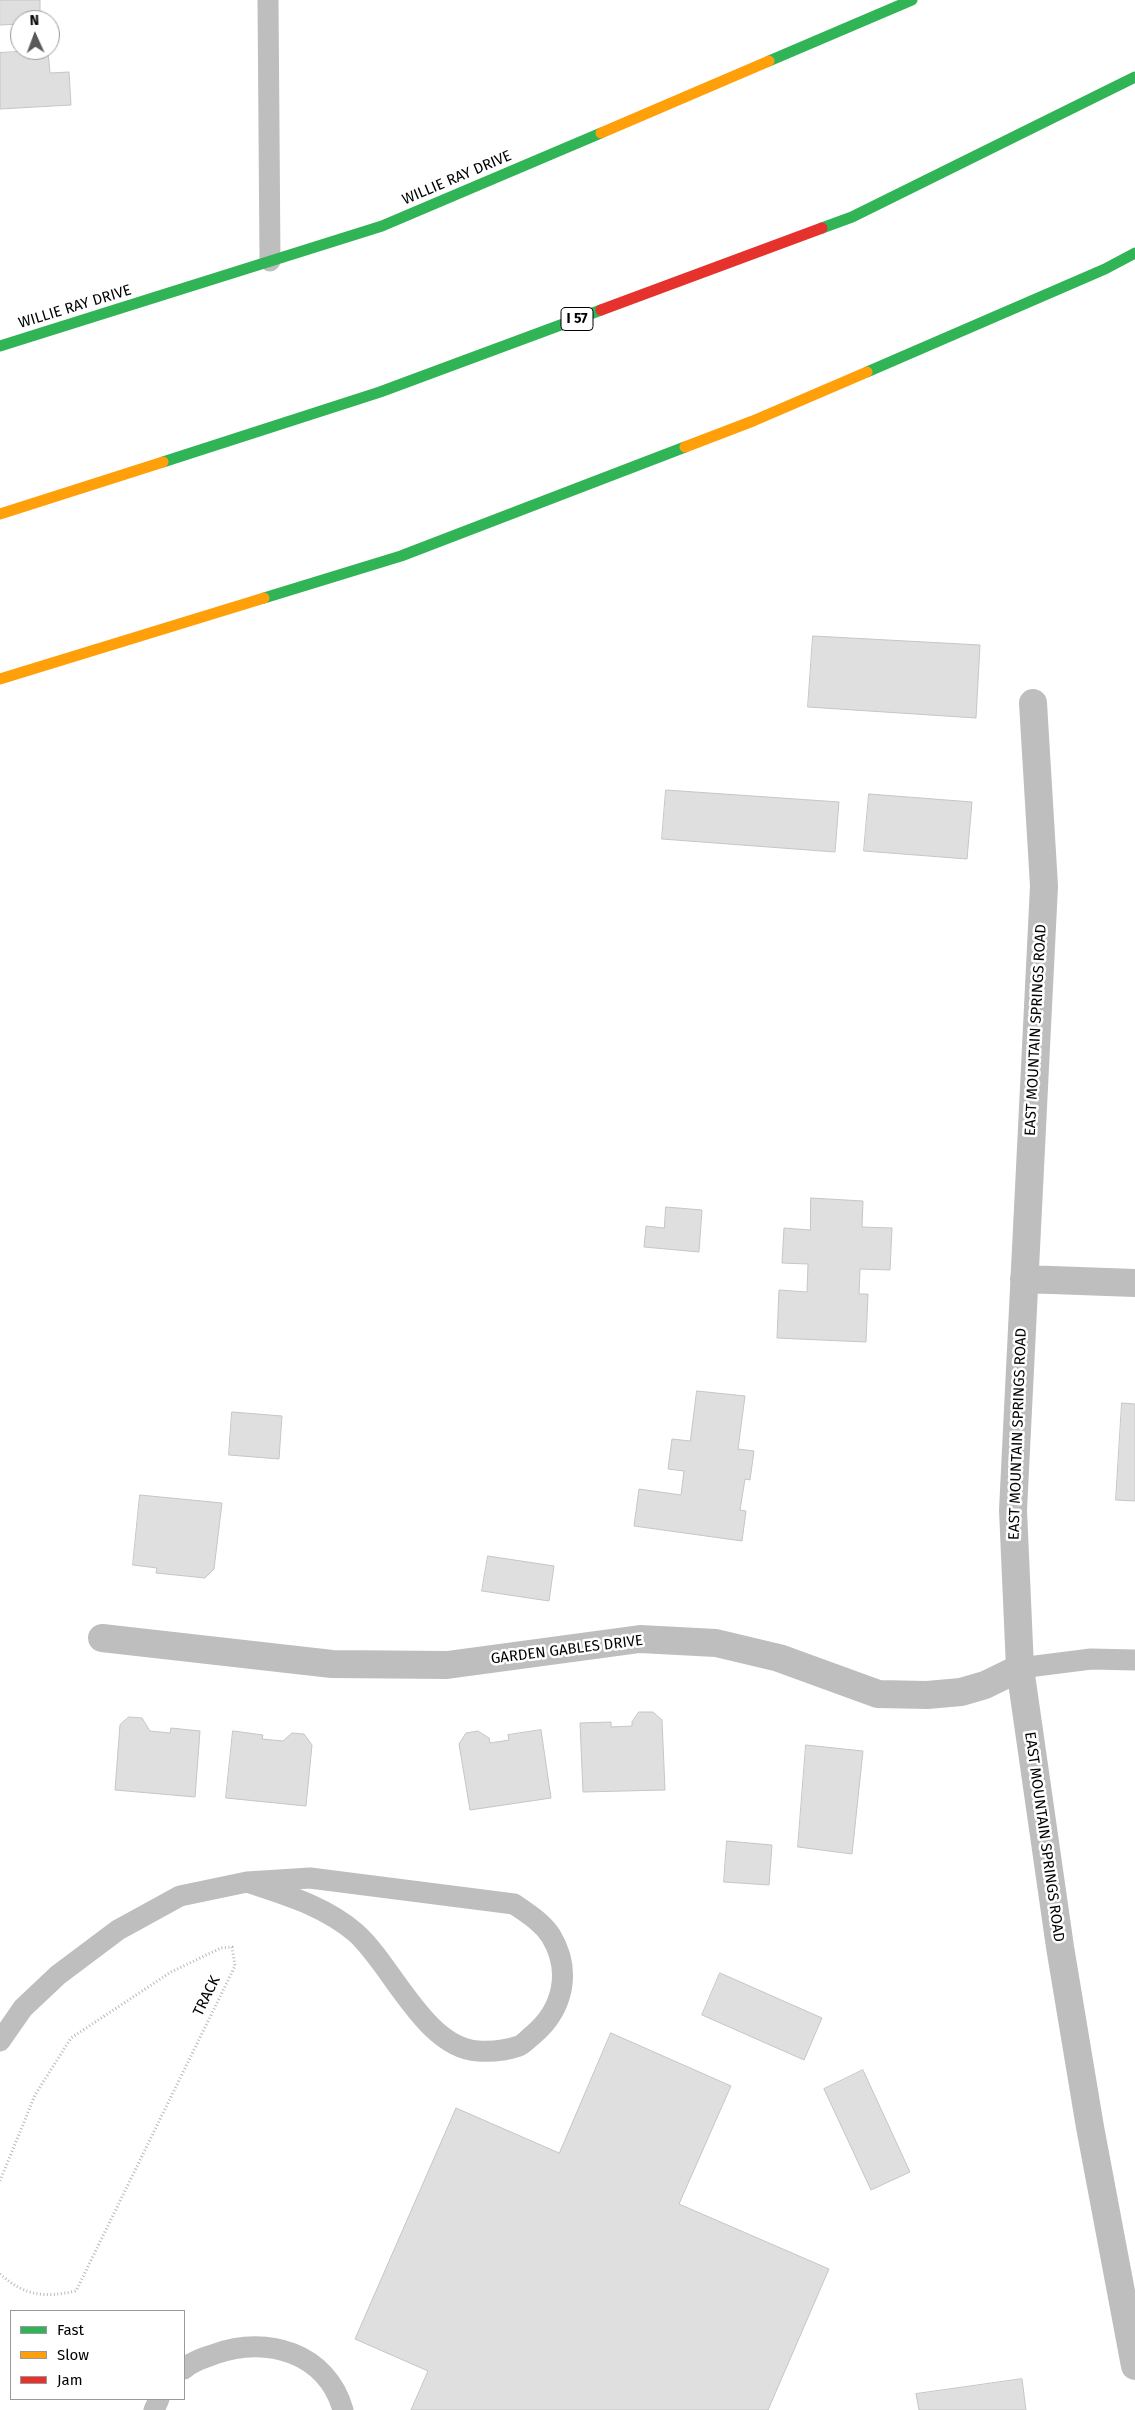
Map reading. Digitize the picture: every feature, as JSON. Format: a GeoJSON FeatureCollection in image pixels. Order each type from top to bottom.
{"type":"FeatureCollection","features":[{"type":"Feature","properties":{"kind":"main road","name":"WILLIE RAY DRIVE"},"geometry":{"type":"LineString","coordinates":[[0,346],[382,226],[912,0]]}},
{"type":"Feature","properties":{"kind":"main road","name":"I 57"},"geometry":{"type":"LineString","coordinates":[[0,514],[380,392],[852,217],[1135,77]]}},
{"type":"Feature","properties":{"kind":"main road"},"geometry":{"type":"LineString","coordinates":[[0,680],[401,556],[753,421],[1105,269],[1135,253]]}},
{"type":"Feature","properties":{"kind":"street","name":"EAST MOUNTAIN SPRINGS ROAD"},"geometry":{"type":"LineString","coordinates":[[1033,703],[1044,886],[1013,1510],[1020,1668],[1065,1975],[1090,2127],[1135,2366]]}},
{"type":"Feature","properties":{"kind":"street"},"geometry":{"type":"LineString","coordinates":[[1024,1278],[1135,1283]]}},
{"type":"Feature","properties":{"kind":"street","name":"GARDEN GABLES DRIVE"},"geometry":{"type":"LineString","coordinates":[[102,1638],[332,1664],[447,1665],[640,1639],[716,1643],[779,1658],[878,1694],[927,1695],[961,1692],[985,1685],[1020,1668]]}},
{"type":"Feature","properties":{"kind":"lane"},"geometry":{"type":"LineString","coordinates":[[268,0],[270,261]]}},
{"type":"Feature","properties":{"kind":"lane"},"geometry":{"type":"LineString","coordinates":[[1020,1668],[1091,1659],[1135,1660]]}},
{"type":"Feature","properties":{"kind":"lane"},"geometry":{"type":"LineString","coordinates":[[0,2041],[23,2008],[51,1982],[118,1930],[180,1896],[247,1882],[310,1878],[514,1904],[536,1919],[551,1936],[560,1961],[562,1980],[560,2001],[546,2024],[521,2045],[498,2051],[476,2051],[450,2043],[427,2021],[356,1933],[311,1903],[247,1882]]}},
{"type":"Feature","properties":{"kind":"lane"},"geometry":{"type":"LineString","coordinates":[[185,2368],[189,2364],[226,2350],[262,2347],[294,2352],[323,2372],[340,2400],[343,2410]]}},
{"type":"Feature","properties":{"kind":"path","name":"TRACK"},"geometry":{"type":"LineString","coordinates":[[0,2182],[35,2095],[72,2038],[171,1972],[221,1948],[232,1947],[234,1966],[76,2291],[60,2294],[20,2290],[0,2274]]}},
{"type":"Feature","properties":{"kind":"building"},"geometry":{"type":"Polygon","coordinates":[[[0,0],[40,0],[40,10],[10,10],[10,24],[0,25],[0,0]]]}},
{"type":"Feature","properties":{"kind":"building"},"geometry":{"type":"Polygon","coordinates":[[[10,52],[10,60],[49,60],[50,73],[69,72],[71,105],[0,109],[0,53],[10,52]]]}},
{"type":"Feature","properties":{"kind":"building"},"geometry":{"type":"Polygon","coordinates":[[[813,636],[980,645],[976,718],[808,707],[813,636]]]}},
{"type":"Feature","properties":{"kind":"building"},"geometry":{"type":"Polygon","coordinates":[[[666,790],[839,802],[835,852],[662,839],[666,790]]]}},
{"type":"Feature","properties":{"kind":"building"},"geometry":{"type":"Polygon","coordinates":[[[869,794],[972,802],[967,859],[864,851],[869,794]]]}},
{"type":"Feature","properties":{"kind":"building"},"geometry":{"type":"Polygon","coordinates":[[[811,1198],[863,1201],[862,1227],[892,1228],[890,1270],[860,1269],[859,1294],[868,1294],[866,1342],[777,1338],[779,1290],[807,1292],[808,1264],[782,1263],[784,1228],[810,1230],[811,1198]]]}},
{"type":"Feature","properties":{"kind":"building"},"geometry":{"type":"Polygon","coordinates":[[[666,1207],[702,1210],[699,1252],[644,1247],[646,1226],[664,1228],[666,1207]]]}},
{"type":"Feature","properties":{"kind":"building"},"geometry":{"type":"Polygon","coordinates":[[[697,1391],[745,1396],[738,1449],[754,1451],[750,1480],[745,1479],[740,1510],[746,1511],[742,1541],[634,1526],[639,1489],[681,1495],[684,1471],[668,1469],[672,1439],[690,1441],[697,1391]]]}},
{"type":"Feature","properties":{"kind":"building"},"geometry":{"type":"Polygon","coordinates":[[[1122,1403],[1135,1404],[1135,1501],[1116,1500],[1122,1403]]]}},
{"type":"Feature","properties":{"kind":"building"},"geometry":{"type":"Polygon","coordinates":[[[232,1412],[282,1416],[279,1459],[229,1455],[232,1412]]]}},
{"type":"Feature","properties":{"kind":"building"},"geometry":{"type":"Polygon","coordinates":[[[140,1495],[222,1503],[214,1569],[205,1578],[156,1573],[157,1568],[133,1565],[140,1495]]]}},
{"type":"Feature","properties":{"kind":"building"},"geometry":{"type":"Polygon","coordinates":[[[488,1556],[554,1566],[549,1601],[482,1591],[488,1556]]]}},
{"type":"Feature","properties":{"kind":"building"},"geometry":{"type":"Polygon","coordinates":[[[639,1712],[653,1712],[662,1720],[665,1790],[583,1792],[580,1723],[611,1722],[611,1727],[632,1726],[632,1722],[639,1712]]]}},
{"type":"Feature","properties":{"kind":"building"},"geometry":{"type":"Polygon","coordinates":[[[129,1717],[142,1718],[150,1731],[170,1733],[171,1728],[200,1731],[195,1797],[115,1790],[120,1725],[129,1717]]]}},
{"type":"Feature","properties":{"kind":"building"},"geometry":{"type":"Polygon","coordinates":[[[541,1730],[551,1798],[470,1810],[459,1744],[466,1733],[478,1731],[489,1738],[490,1743],[509,1740],[508,1735],[541,1730]]]}},
{"type":"Feature","properties":{"kind":"building"},"geometry":{"type":"Polygon","coordinates":[[[233,1731],[263,1735],[262,1739],[283,1741],[292,1733],[304,1734],[312,1745],[306,1806],[226,1798],[233,1731]]]}},
{"type":"Feature","properties":{"kind":"building"},"geometry":{"type":"Polygon","coordinates":[[[806,1745],[863,1751],[852,1854],[798,1847],[806,1745]]]}},
{"type":"Feature","properties":{"kind":"building"},"geometry":{"type":"Polygon","coordinates":[[[727,1841],[772,1845],[769,1885],[724,1882],[727,1841]]]}},
{"type":"Feature","properties":{"kind":"building"},"geometry":{"type":"Polygon","coordinates":[[[720,1973],[822,2018],[804,2060],[702,2015],[720,1973]]]}},
{"type":"Feature","properties":{"kind":"building"},"geometry":{"type":"Polygon","coordinates":[[[611,2033],[731,2086],[679,2204],[829,2269],[768,2410],[411,2410],[428,2371],[355,2339],[456,2108],[559,2153],[611,2033]]]}},
{"type":"Feature","properties":{"kind":"building"},"geometry":{"type":"Polygon","coordinates":[[[863,2070],[910,2172],[871,2190],[824,2089],[863,2070]]]}},
{"type":"Feature","properties":{"kind":"building"},"geometry":{"type":"Polygon","coordinates":[[[1022,2379],[1026,2410],[919,2410],[916,2394],[1022,2379]]]}},
{"type":"Feature","properties":{"kind":"traffic: fast"},"geometry":{"type":"LineString","coordinates":[[769,61],[912,0]]}},
{"type":"Feature","properties":{"kind":"traffic: fast"},"geometry":{"type":"LineString","coordinates":[[822,228],[852,217],[1135,77]]}},
{"type":"Feature","properties":{"kind":"traffic: fast"},"geometry":{"type":"LineString","coordinates":[[0,346],[382,226],[601,133]]}},
{"type":"Feature","properties":{"kind":"traffic: fast"},"geometry":{"type":"LineString","coordinates":[[867,372],[1105,269],[1135,253]]}},
{"type":"Feature","properties":{"kind":"traffic: fast"},"geometry":{"type":"LineString","coordinates":[[163,462],[380,392],[601,310]]}},
{"type":"Feature","properties":{"kind":"traffic: fast"},"geometry":{"type":"LineString","coordinates":[[264,598],[401,556],[685,447]]}},
{"type":"Feature","properties":{"kind":"traffic: slow"},"geometry":{"type":"LineString","coordinates":[[601,133],[769,61]]}},
{"type":"Feature","properties":{"kind":"traffic: slow"},"geometry":{"type":"LineString","coordinates":[[685,447],[753,421],[867,372]]}},
{"type":"Feature","properties":{"kind":"traffic: slow"},"geometry":{"type":"LineString","coordinates":[[0,514],[163,462]]}},
{"type":"Feature","properties":{"kind":"traffic: slow"},"geometry":{"type":"LineString","coordinates":[[0,679],[264,598]]}},
{"type":"Feature","properties":{"kind":"traffic: jam"},"geometry":{"type":"LineString","coordinates":[[601,310],[822,228]]}}]}
